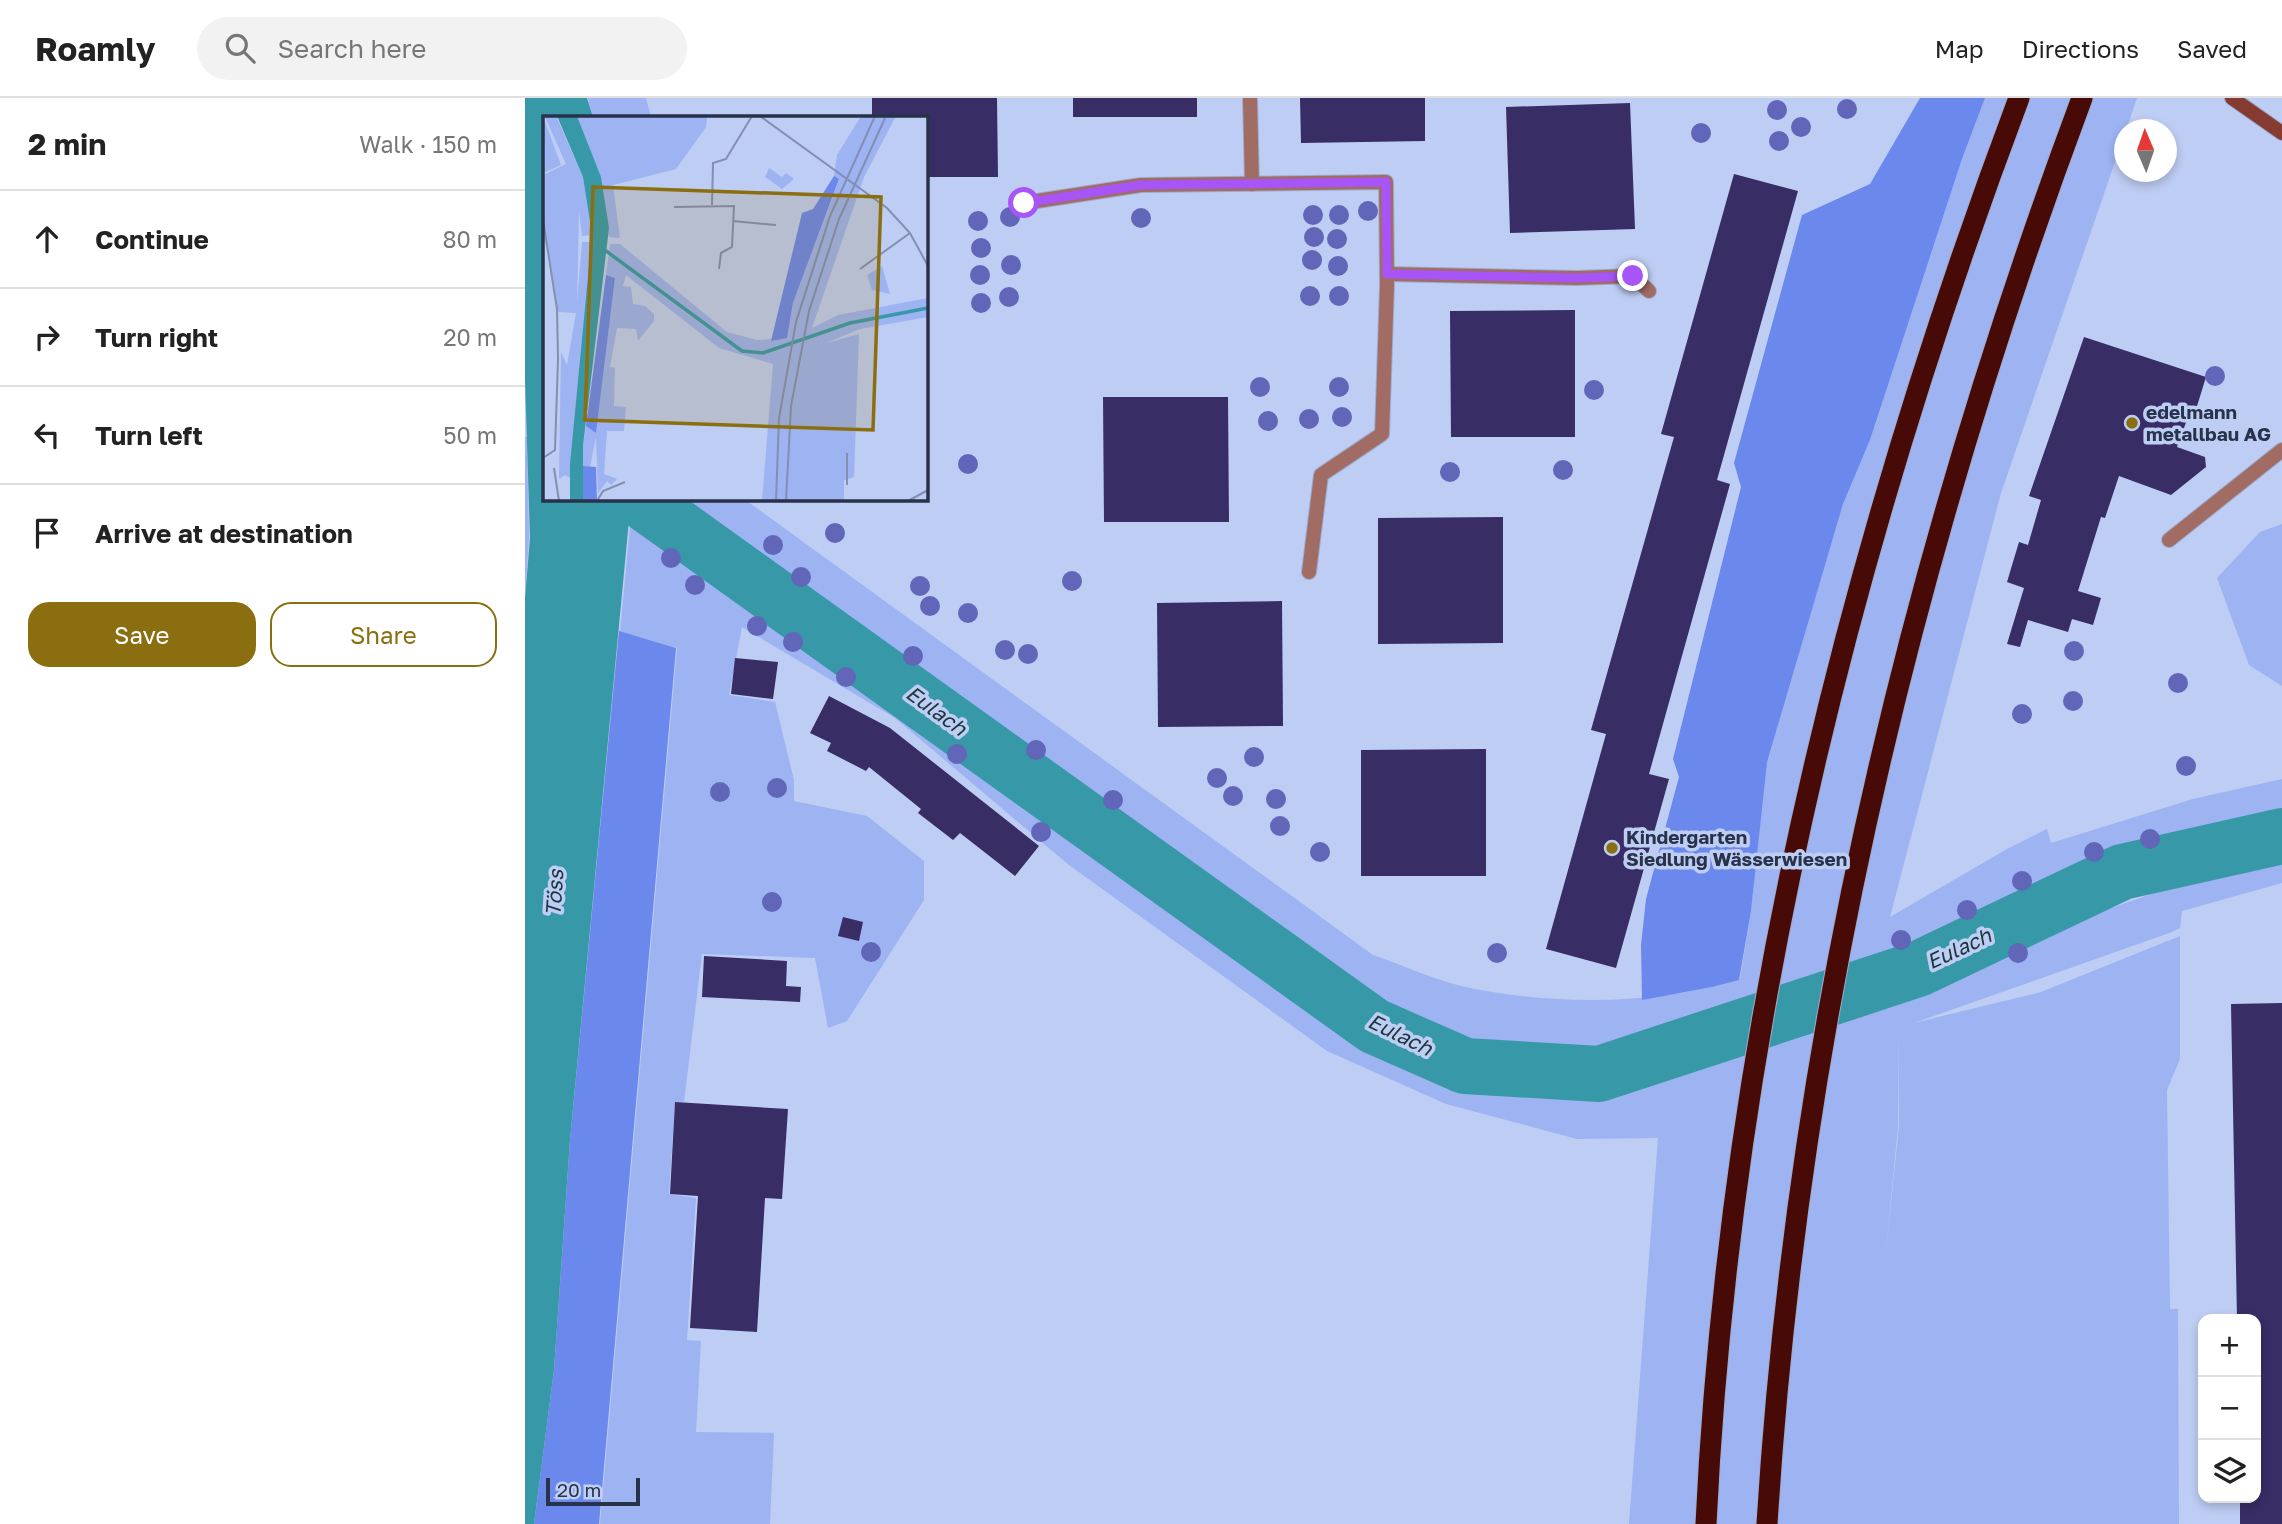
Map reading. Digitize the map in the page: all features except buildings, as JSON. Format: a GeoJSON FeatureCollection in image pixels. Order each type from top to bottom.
{"type":"FeatureCollection","features":[{"type":"Feature","properties":{"kind":"highway"},"geometry":{"type":"LineString","coordinates":[[1706,1524],[1723,1300],[1745,1124],[1777,936],[1827,712],[1895,467],[1946,304],[2019,98]]}},
{"type":"Feature","properties":{"kind":"highway"},"geometry":{"type":"LineString","coordinates":[[1767,1524],[1784,1307],[1814,1095],[1848,905],[1887,726],[1952,483],[2006,311],[2082,98]]}},
{"type":"Feature","properties":{"kind":"main road"},"geometry":{"type":"LineString","coordinates":[[2232,98],[2282,133]]}},
{"type":"Feature","properties":{"kind":"street"},"geometry":{"type":"LineString","coordinates":[[1250,98],[1252,184]]}},
{"type":"Feature","properties":{"kind":"street"},"geometry":{"type":"LineString","coordinates":[[1024,203],[1141,185],[1386,182],[1387,274],[1382,434],[1321,475],[1309,572]]}},
{"type":"Feature","properties":{"kind":"street"},"geometry":{"type":"LineString","coordinates":[[1387,274],[1577,278],[1633,276],[1649,291]]}},
{"type":"Feature","properties":{"kind":"street"},"geometry":{"type":"LineString","coordinates":[[2169,540],[2282,450]]}},
{"type":"Feature","properties":{"kind":"shaded area"},"geometry":{"type":"Polygon","coordinates":[[[588,98],[646,98],[651,116],[593,116],[588,98]]]}},
{"type":"Feature","properties":{"kind":"shaded area"},"geometry":{"type":"Polygon","coordinates":[[[1920,98],[1985,98],[1962,159],[1870,440],[1843,504],[1767,762],[1751,911],[1739,980],[1642,1000],[1641,945],[1646,899],[1679,777],[1673,759],[1741,487],[1734,463],[1802,215],[1870,184],[1920,98]]]}},
{"type":"Feature","properties":{"kind":"shaded area"},"geometry":{"type":"Polygon","coordinates":[[[1985,98],[2137,98],[2130,119],[2114,119],[2114,165],[2001,493],[1890,917],[2007,849],[2047,829],[2051,843],[2193,799],[2282,779],[2282,883],[2182,911],[2180,928],[2172,932],[1914,1023],[2041,992],[2180,936],[2180,1059],[2167,1090],[2170,1309],[2178,1309],[2179,1524],[1629,1524],[1658,1138],[1577,1139],[1446,1104],[1327,1051],[1069,865],[895,718],[742,627],[729,695],[775,702],[794,780],[794,801],[867,816],[924,861],[924,900],[847,1021],[828,1028],[815,958],[702,954],[684,1102],[675,1102],[669,1194],[696,1198],[687,1340],[701,1341],[696,1432],[774,1433],[770,1524],[600,1524],[677,648],[620,632],[630,527],[648,530],[645,500],[745,500],[1373,955],[1462,986],[1508,994],[1575,1000],[1674,994],[1740,979],[1751,911],[1766,762],[1843,504],[1870,440],[1962,159],[1985,98]],[[2115,859],[2063,879],[2059,868],[2074,921],[2157,892],[2115,859]],[[1899,1030],[1898,1127],[1885,1261],[1899,1126],[1899,1030]]]}},
{"type":"Feature","properties":{"kind":"shaded area"},"geometry":{"type":"Polygon","coordinates":[[[525,437],[529,538],[525,596],[525,437]]]}},
{"type":"Feature","properties":{"kind":"shaded area"},"geometry":{"type":"Polygon","coordinates":[[[2282,524],[2282,686],[2249,665],[2217,578],[2260,532],[2282,524]]]}},
{"type":"Feature","properties":{"kind":"shaded area"},"geometry":{"type":"Polygon","coordinates":[[[619,631],[676,648],[599,1524],[534,1524],[554,1370],[570,1140],[619,631]]]}},
{"type":"Feature","properties":{"kind":"water","name":"Töss"},"geometry":{"type":"Polygon","coordinates":[[[525,98],[587,98],[593,116],[543,116],[543,500],[631,500],[570,1140],[554,1370],[534,1524],[525,1524],[525,598],[530,538],[525,380],[525,98]]]}},
{"type":"Feature","properties":{"kind":"waterway","name":"Eulach"},"geometry":{"type":"LineString","coordinates":[[640,500],[1374,1026],[1465,1066],[1599,1074],[1918,969],[2122,872],[2282,836]]}},
{"type":"Feature","properties":{"kind":"place","name":"edelmann metallbau AG"},"geometry":{"type":"Point","coordinates":[2132,423]}},
{"type":"Feature","properties":{"kind":"place","name":"Kindergarten Siedlung Wässerwiesen"},"geometry":{"type":"Point","coordinates":[1612,848]}},
{"type":"Feature","properties":{"kind":"route"},"geometry":{"type":"LineString","coordinates":[[1024,203],[1141,185],[1386,182],[1387,274],[1577,278],[1633,276]]}}]}
